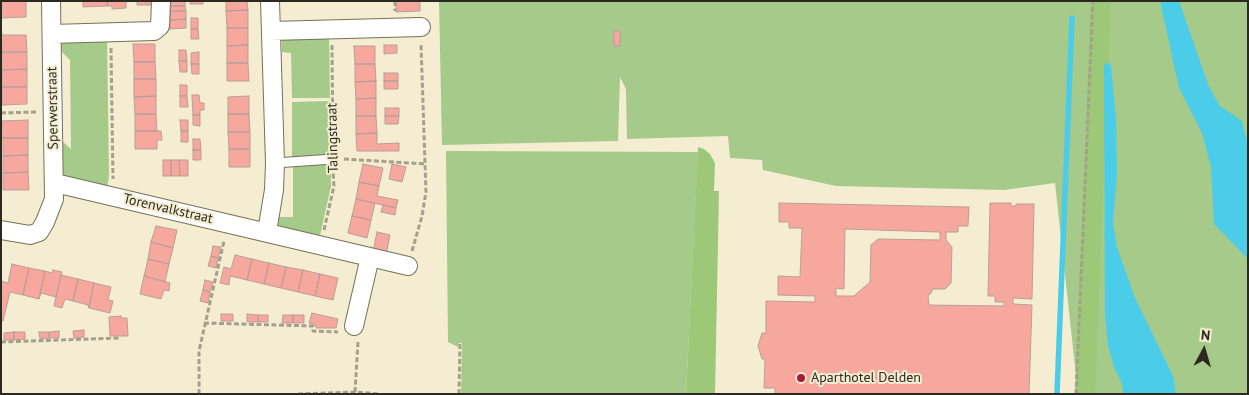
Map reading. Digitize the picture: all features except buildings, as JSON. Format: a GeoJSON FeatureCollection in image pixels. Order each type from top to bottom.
{"type":"FeatureCollection","features":[{"type":"Feature","properties":{"kind":"street","name":"Sperwerstraat"},"geometry":{"type":"LineString","coordinates":[[51,1],[55,183]]}},
{"type":"Feature","properties":{"kind":"street"},"geometry":{"type":"LineString","coordinates":[[52,34],[154,31],[160,26],[161,1]]}},
{"type":"Feature","properties":{"kind":"street"},"geometry":{"type":"LineString","coordinates":[[267,232],[274,190],[275,163],[270,1]]}},
{"type":"Feature","properties":{"kind":"street"},"geometry":{"type":"LineString","coordinates":[[271,31],[421,27]]}},
{"type":"Feature","properties":{"kind":"street"},"geometry":{"type":"LineString","coordinates":[[1,230],[30,235],[39,232],[46,222],[54,199],[55,183]]}},
{"type":"Feature","properties":{"kind":"street","name":"Torenvalkstraat"},"geometry":{"type":"LineString","coordinates":[[55,183],[408,266]]}},
{"type":"Feature","properties":{"kind":"street"},"geometry":{"type":"LineString","coordinates":[[356,332],[370,257]]}},
{"type":"Feature","properties":{"kind":"lane"},"geometry":{"type":"LineString","coordinates":[[275,163],[333,159]]}},
{"type":"Feature","properties":{"kind":"path"},"geometry":{"type":"LineString","coordinates":[[1076,394],[1093,1]]}},
{"type":"Feature","properties":{"kind":"path"},"geometry":{"type":"LineString","coordinates":[[408,266],[422,216],[426,192],[421,27]]}},
{"type":"Feature","properties":{"kind":"path","name":"Talingstraat"},"geometry":{"type":"LineString","coordinates":[[321,245],[334,186],[332,29]]}},
{"type":"Feature","properties":{"kind":"path"},"geometry":{"type":"LineString","coordinates":[[111,33],[114,197]]}},
{"type":"Feature","properties":{"kind":"path"},"geometry":{"type":"LineString","coordinates":[[1,113],[53,111]]}},
{"type":"Feature","properties":{"kind":"path"},"geometry":{"type":"LineString","coordinates":[[333,159],[365,159],[426,164]]}},
{"type":"Feature","properties":{"kind":"path"},"geometry":{"type":"LineString","coordinates":[[198,394],[199,351],[228,223]]}},
{"type":"Feature","properties":{"kind":"path"},"geometry":{"type":"LineString","coordinates":[[204,324],[313,326],[313,331],[338,332],[342,323],[356,332],[355,392]]}},
{"type":"Feature","properties":{"kind":"path"},"geometry":{"type":"LineString","coordinates":[[1,342],[121,338]]}},
{"type":"Feature","properties":{"kind":"path"},"geometry":{"type":"LineString","coordinates":[[459,394],[460,343]]}},
{"type":"Feature","properties":{"kind":"path"},"geometry":{"type":"LineString","coordinates":[[298,394],[355,392],[378,394]]}},
{"type":"Feature","properties":{"kind":"green space"},"geometry":{"type":"Polygon","coordinates":[[[439,1],[1248,1],[1248,394],[1078,394],[1055,183],[1004,190],[836,186],[763,170],[762,160],[730,158],[728,136],[627,139],[626,89],[620,77],[618,141],[442,145],[439,1]]]}},
{"type":"Feature","properties":{"kind":"green space"},"geometry":{"type":"Polygon","coordinates":[[[1091,1],[1111,1],[1095,394],[1075,394],[1091,1]]]}},
{"type":"Feature","properties":{"kind":"green space"},"geometry":{"type":"Polygon","coordinates":[[[329,34],[330,98],[292,98],[291,53],[282,52],[282,36],[329,34]]]}},
{"type":"Feature","properties":{"kind":"green space"},"geometry":{"type":"Polygon","coordinates":[[[107,36],[109,176],[107,188],[69,179],[61,172],[61,140],[71,149],[70,60],[61,51],[61,38],[107,36]]]}},
{"type":"Feature","properties":{"kind":"green space"},"geometry":{"type":"Polygon","coordinates":[[[330,101],[331,156],[292,157],[292,102],[330,101]]]}},
{"type":"Feature","properties":{"kind":"green space"},"geometry":{"type":"Polygon","coordinates":[[[698,147],[710,154],[715,163],[714,191],[719,191],[715,394],[686,394],[698,147]]]}},
{"type":"Feature","properties":{"kind":"green space"},"geometry":{"type":"Polygon","coordinates":[[[446,151],[698,152],[686,394],[461,394],[462,343],[459,343],[458,347],[448,342],[446,151]]]}},
{"type":"Feature","properties":{"kind":"green space"},"geometry":{"type":"Polygon","coordinates":[[[331,164],[331,186],[319,240],[276,227],[277,217],[293,217],[293,165],[331,164]]]}},
{"type":"Feature","properties":{"kind":"water"},"geometry":{"type":"Polygon","coordinates":[[[1160,1],[1179,1],[1209,87],[1220,106],[1242,121],[1248,145],[1248,259],[1214,224],[1211,167],[1202,133],[1179,88],[1160,1]]]}},
{"type":"Feature","properties":{"kind":"water"},"geometry":{"type":"Polygon","coordinates":[[[1108,62],[1111,66],[1116,119],[1117,173],[1113,223],[1117,247],[1135,298],[1173,376],[1176,394],[1123,394],[1122,384],[1114,367],[1108,345],[1105,316],[1104,65],[1108,62]]]}},
{"type":"Feature","properties":{"kind":"waterway"},"geometry":{"type":"LineString","coordinates":[[1057,394],[1072,18]]}},
{"type":"Feature","properties":{"kind":"place","name":"Aparthotel Delden"},"geometry":{"type":"Point","coordinates":[801,378]}}]}
